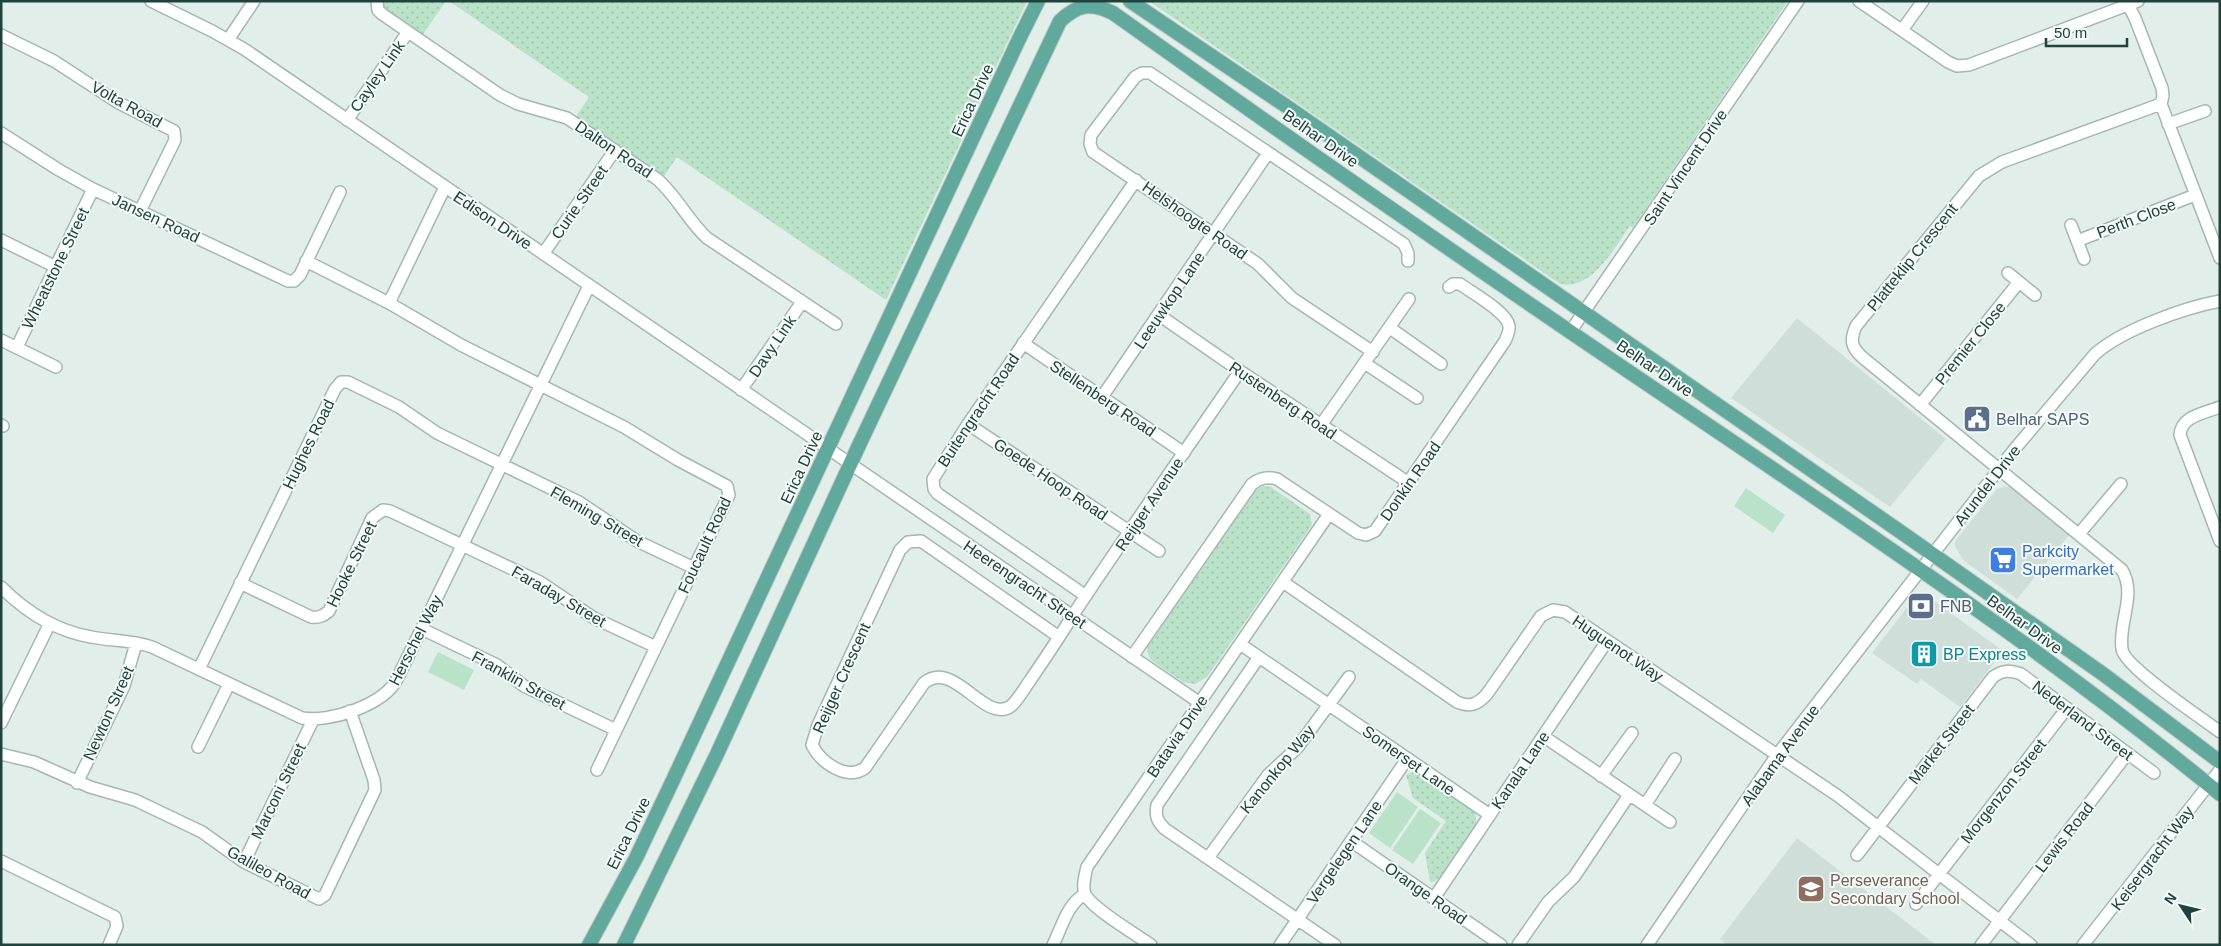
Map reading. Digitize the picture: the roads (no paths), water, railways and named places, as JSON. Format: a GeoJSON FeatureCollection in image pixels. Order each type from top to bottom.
{"type":"FeatureCollection","features":[{"type":"Feature","properties":{"kind":"main road","name":"Erica Drive"},"geometry":{"type":"LineString","coordinates":[[589,945],[648,833],[1038,1]]}},
{"type":"Feature","properties":{"kind":"main road","name":"Belhar Drive"},"geometry":{"type":"LineString","coordinates":[[1130,1],[1286,106],[2103,674],[2220,762]]}},
{"type":"Feature","properties":{"kind":"main road","name":"Belhar Drive"},"geometry":{"type":"LineString","coordinates":[[850,464],[1060,21],[1070,12],[1085,6],[1100,7],[1113,13],[1570,332],[1920,570],[2069,677],[2220,794]]}},
{"type":"Feature","properties":{"kind":"main road"},"geometry":{"type":"LineString","coordinates":[[624,945],[717,754],[850,464]]}},
{"type":"Feature","properties":{"kind":"street","name":"Edison Drive"},"geometry":{"type":"LineString","coordinates":[[151,1],[228,40],[828,450]]}},
{"type":"Feature","properties":{"kind":"street"},"geometry":{"type":"LineString","coordinates":[[228,40],[254,1]]}},
{"type":"Feature","properties":{"kind":"street","name":"Dalton Road"},"geometry":{"type":"LineString","coordinates":[[378,1],[378,10],[382,14],[500,95],[518,104],[567,118],[615,150],[667,188],[698,230],[707,238],[836,324]]}},
{"type":"Feature","properties":{"kind":"street","name":"Saint Vincent Drive"},"geometry":{"type":"LineString","coordinates":[[1570,332],[1798,1]]}},
{"type":"Feature","properties":{"kind":"street"},"geometry":{"type":"LineString","coordinates":[[1859,1],[1948,62],[1957,66],[1969,65],[2130,3],[2162,88],[2163,96],[2160,104],[2220,258]]}},
{"type":"Feature","properties":{"kind":"street"},"geometry":{"type":"LineString","coordinates":[[1902,30],[1923,1]]}},
{"type":"Feature","properties":{"kind":"street","name":"Cayley Link"},"geometry":{"type":"LineString","coordinates":[[347,120],[408,32]]}},
{"type":"Feature","properties":{"kind":"street","name":"Volta Road"},"geometry":{"type":"LineString","coordinates":[[1,34],[54,61],[117,102],[174,131],[175,140],[140,211]]}},
{"type":"Feature","properties":{"kind":"street","name":"Helshoogte Road"},"geometry":{"type":"LineString","coordinates":[[1268,153],[1155,76],[1142,73],[1132,79],[1091,135],[1090,144],[1093,152],[1258,264],[1292,298],[1373,352]]}},
{"type":"Feature","properties":{"kind":"street","name":"Platteklip Crescent"},"geometry":{"type":"LineString","coordinates":[[2160,104],[1989,168],[1979,176],[1860,321],[1852,335],[1851,342],[1854,349],[1920,405],[2115,564],[2127,578],[2129,588],[2122,641],[2124,656],[2137,670],[2220,732]]}},
{"type":"Feature","properties":{"kind":"street"},"geometry":{"type":"LineString","coordinates":[[2168,124],[2205,111]]}},
{"type":"Feature","properties":{"kind":"street","name":"Jansen Road"},"geometry":{"type":"LineString","coordinates":[[1,133],[93,189],[232,254],[278,279],[294,281],[300,275],[306,262]]}},
{"type":"Feature","properties":{"kind":"street","name":"Curie Street"},"geometry":{"type":"LineString","coordinates":[[543,254],[615,150]]}},
{"type":"Feature","properties":{"kind":"street"},"geometry":{"type":"LineString","coordinates":[[1268,153],[1404,244],[1408,252],[1408,261]]}},
{"type":"Feature","properties":{"kind":"street","name":"Leeuwkop Lane"},"geometry":{"type":"LineString","coordinates":[[1102,397],[1268,153]]}},
{"type":"Feature","properties":{"kind":"street","name":"Buitengracht Road"},"geometry":{"type":"LineString","coordinates":[[1086,596],[998,537],[935,491],[933,478],[1023,343],[1136,180]]}},
{"type":"Feature","properties":{"kind":"street"},"geometry":{"type":"LineString","coordinates":[[389,303],[445,187]]}},
{"type":"Feature","properties":{"kind":"street","name":"Wheatstone Street"},"geometry":{"type":"LineString","coordinates":[[17,347],[93,189]]}},
{"type":"Feature","properties":{"kind":"street"},"geometry":{"type":"LineString","coordinates":[[340,192],[306,262],[389,303],[461,344],[539,384]]}},
{"type":"Feature","properties":{"kind":"street","name":"Perth Close"},"geometry":{"type":"LineString","coordinates":[[2077,241],[2196,196]]}},
{"type":"Feature","properties":{"kind":"street","name":"Perth Close"},"geometry":{"type":"LineString","coordinates":[[2071,226],[2084,259]]}},
{"type":"Feature","properties":{"kind":"street"},"geometry":{"type":"LineString","coordinates":[[1,240],[56,267]]}},
{"type":"Feature","properties":{"kind":"street"},"geometry":{"type":"LineString","coordinates":[[2008,273],[2035,295]]}},
{"type":"Feature","properties":{"kind":"street","name":"Premier Close"},"geometry":{"type":"LineString","coordinates":[[1920,405],[2019,282]]}},
{"type":"Feature","properties":{"kind":"street","name":"Donkin Road"},"geometry":{"type":"LineString","coordinates":[[1132,657],[1252,484],[1265,478],[1277,479],[1358,533],[1370,534],[1375,531],[1505,341],[1509,331],[1508,322],[1503,314],[1460,284],[1453,284],[1449,287]]}},
{"type":"Feature","properties":{"kind":"street","name":"Herschel Way"},"geometry":{"type":"LineString","coordinates":[[1,587],[25,609],[68,631],[89,637],[152,647],[295,716],[313,720],[350,711],[374,702],[391,690],[588,286]]}},
{"type":"Feature","properties":{"kind":"street","name":"Arundel Drive"},"geometry":{"type":"LineString","coordinates":[[2201,305],[2220,293]]}},
{"type":"Feature","properties":{"kind":"street"},"geometry":{"type":"LineString","coordinates":[[1321,425],[1366,364],[1409,299]]}},
{"type":"Feature","properties":{"kind":"street","name":"Arundel Drive"},"geometry":{"type":"LineString","coordinates":[[1920,570],[1999,469],[2095,354],[2121,335],[2201,305],[2220,301]]}},
{"type":"Feature","properties":{"kind":"street","name":"Davy Link"},"geometry":{"type":"LineString","coordinates":[[741,390],[802,302]]}},
{"type":"Feature","properties":{"kind":"street","name":"Rustenberg Road"},"geometry":{"type":"LineString","coordinates":[[1159,315],[1240,372],[1409,482]]}},
{"type":"Feature","properties":{"kind":"street"},"geometry":{"type":"LineString","coordinates":[[1390,328],[1441,364]]}},
{"type":"Feature","properties":{"kind":"street"},"geometry":{"type":"LineString","coordinates":[[1,340],[56,367]]}},
{"type":"Feature","properties":{"kind":"street","name":"Stellenberg Road"},"geometry":{"type":"LineString","coordinates":[[1023,343],[1184,453]]}},
{"type":"Feature","properties":{"kind":"street"},"geometry":{"type":"LineString","coordinates":[[1366,364],[1417,398]]}},
{"type":"Feature","properties":{"kind":"street","name":"Reijger Avenue"},"geometry":{"type":"LineString","coordinates":[[1060,637],[1072,616],[1240,372]]}},
{"type":"Feature","properties":{"kind":"street","name":"Hughes Road"},"geometry":{"type":"LineString","coordinates":[[199,669],[335,389],[341,382],[348,382],[399,407],[437,433],[501,464]]}},
{"type":"Feature","properties":{"kind":"street","name":"Foucault Road"},"geometry":{"type":"LineString","coordinates":[[539,384],[624,427],[678,460],[727,486],[729,495],[597,770]]}},
{"type":"Feature","properties":{"kind":"street"},"geometry":{"type":"LineString","coordinates":[[2220,407],[2187,420],[2181,426],[2180,435],[2220,541]]}},
{"type":"Feature","properties":{"kind":"street","name":"Goede Hoop Road"},"geometry":{"type":"LineString","coordinates":[[968,424],[1159,551]]}},
{"type":"Feature","properties":{"kind":"street","name":"Heerengracht Street"},"geometry":{"type":"LineString","coordinates":[[828,450],[1200,703]]}},
{"type":"Feature","properties":{"kind":"street","name":"Fleming Street"},"geometry":{"type":"LineString","coordinates":[[501,464],[579,502],[636,541],[694,568]]}},
{"type":"Feature","properties":{"kind":"street"},"geometry":{"type":"LineString","coordinates":[[2079,534],[2121,484]]}},
{"type":"Feature","properties":{"kind":"street","name":"Hooke Street"},"geometry":{"type":"LineString","coordinates":[[240,583],[311,617],[318,618],[329,611],[372,518],[378,511],[390,511],[462,544]]}},
{"type":"Feature","properties":{"kind":"street","name":"Batavia Drive"},"geometry":{"type":"LineString","coordinates":[[1085,894],[1084,881],[1087,867],[1329,514]]}},
{"type":"Feature","properties":{"kind":"street","name":"Reijger Crescent"},"geometry":{"type":"LineString","coordinates":[[908,542],[922,542],[1060,637],[1015,702],[1008,708],[1000,710],[993,708],[948,679],[938,677],[928,680],[921,686],[865,768],[858,772],[851,774],[842,771],[822,758],[812,745],[818,725],[900,550],[908,542]]}},
{"type":"Feature","properties":{"kind":"street","name":"Faraday Street"},"geometry":{"type":"LineString","coordinates":[[462,544],[540,582],[594,618],[656,647]]}},
{"type":"Feature","properties":{"kind":"street","name":"Alabama Avenue"},"geometry":{"type":"LineString","coordinates":[[1647,945],[1778,755],[1920,570]]}},
{"type":"Feature","properties":{"kind":"street","name":"Huguenot Way"},"geometry":{"type":"LineString","coordinates":[[1283,582],[1463,705],[1476,704],[1487,694],[1535,622],[1545,613],[1553,610],[1565,612],[1778,755],[1878,826],[2031,945]]}},
{"type":"Feature","properties":{"kind":"street"},"geometry":{"type":"LineString","coordinates":[[1,723],[50,623]]}},
{"type":"Feature","properties":{"kind":"street","name":"Franklin Street"},"geometry":{"type":"LineString","coordinates":[[422,629],[497,666],[524,686],[616,730]]}},
{"type":"Feature","properties":{"kind":"street","name":"Kanala Lane"},"geometry":{"type":"LineString","coordinates":[[1434,898],[1608,641]]}},
{"type":"Feature","properties":{"kind":"street","name":"Newton Street"},"geometry":{"type":"LineString","coordinates":[[77,783],[124,686],[136,643]]}},
{"type":"Feature","properties":{"kind":"street","name":"Somerset Lane"},"geometry":{"type":"LineString","coordinates":[[1240,644],[1490,815]]}},
{"type":"Feature","properties":{"kind":"street","name":"Batavia Drive"},"geometry":{"type":"LineString","coordinates":[[1208,858],[1165,829],[1158,822],[1155,814],[1157,805],[1259,657]]}},
{"type":"Feature","properties":{"kind":"street","name":"Nederland Street"},"geometry":{"type":"LineString","coordinates":[[2010,670],[2021,674],[2154,773]]}},
{"type":"Feature","properties":{"kind":"street","name":"Market Street"},"geometry":{"type":"LineString","coordinates":[[1857,854],[1993,677],[2000,672],[2010,670]]}},
{"type":"Feature","properties":{"kind":"street"},"geometry":{"type":"LineString","coordinates":[[1329,704],[1349,677]]}},
{"type":"Feature","properties":{"kind":"street"},"geometry":{"type":"LineString","coordinates":[[198,747],[229,684]]}},
{"type":"Feature","properties":{"kind":"street","name":"Kanonkop Way"},"geometry":{"type":"LineString","coordinates":[[1208,858],[1268,775],[1297,748],[1329,704]]}},
{"type":"Feature","properties":{"kind":"street","name":"Morgenzon Street"},"geometry":{"type":"LineString","coordinates":[[1916,904],[2067,708]]}},
{"type":"Feature","properties":{"kind":"street","name":"Galileo Road"},"geometry":{"type":"LineString","coordinates":[[1,754],[34,762],[77,783],[135,800],[202,832],[244,862],[319,899],[325,895],[375,790],[375,783],[350,711]]}},
{"type":"Feature","properties":{"kind":"street","name":"Marconi Street"},"geometry":{"type":"LineString","coordinates":[[244,862],[313,720]]}},
{"type":"Feature","properties":{"kind":"street"},"geometry":{"type":"LineString","coordinates":[[1601,776],[1632,733]]}},
{"type":"Feature","properties":{"kind":"street"},"geometry":{"type":"LineString","coordinates":[[1543,736],[1670,822]]}},
{"type":"Feature","properties":{"kind":"street","name":"Lewis Road"},"geometry":{"type":"LineString","coordinates":[[1981,945],[2128,754]]}},
{"type":"Feature","properties":{"kind":"street","name":"Vergelegen Lane"},"geometry":{"type":"LineString","coordinates":[[1280,945],[1407,759]]}},
{"type":"Feature","properties":{"kind":"street"},"geometry":{"type":"LineString","coordinates":[[1645,805],[1675,760]]}},
{"type":"Feature","properties":{"kind":"street","name":"Keisergracht Way"},"geometry":{"type":"LineString","coordinates":[[2084,945],[2220,770]]}},
{"type":"Feature","properties":{"kind":"street"},"geometry":{"type":"LineString","coordinates":[[1518,945],[1548,902],[1574,877],[1629,795]]}},
{"type":"Feature","properties":{"kind":"street","name":"Orange Road"},"geometry":{"type":"LineString","coordinates":[[1351,841],[1501,945]]}},
{"type":"Feature","properties":{"kind":"street"},"geometry":{"type":"LineString","coordinates":[[1208,858],[1335,945]]}},
{"type":"Feature","properties":{"kind":"street"},"geometry":{"type":"LineString","coordinates":[[1,861],[115,917],[117,926],[109,945]]}},
{"type":"Feature","properties":{"kind":"street"},"geometry":{"type":"LineString","coordinates":[[1054,945],[1071,906],[1085,894],[1095,905],[1151,945]]}},
{"type":"Feature","properties":{"kind":"place","name":"Belhar SAPS"},"geometry":{"type":"Point","coordinates":[1977,419]}},
{"type":"Feature","properties":{"kind":"place","name":"Parkcity Supermarket"},"geometry":{"type":"Point","coordinates":[2003,560]}},
{"type":"Feature","properties":{"kind":"place","name":"FNB"},"geometry":{"type":"Point","coordinates":[1921,606]}},
{"type":"Feature","properties":{"kind":"place","name":"BP Express"},"geometry":{"type":"Point","coordinates":[1924,654]}},
{"type":"Feature","properties":{"kind":"place","name":"Perseverance Secondary School"},"geometry":{"type":"Point","coordinates":[1811,889]}}]}
